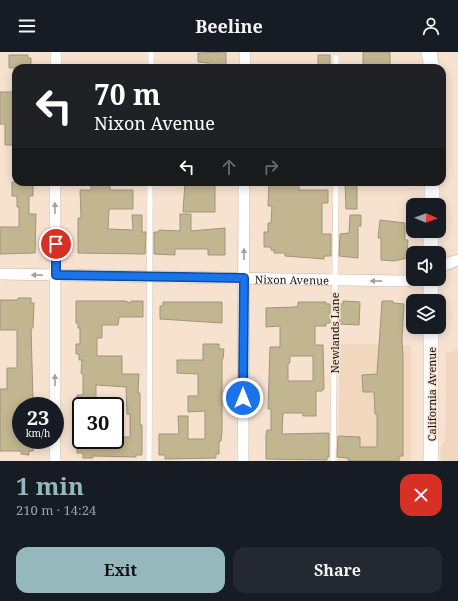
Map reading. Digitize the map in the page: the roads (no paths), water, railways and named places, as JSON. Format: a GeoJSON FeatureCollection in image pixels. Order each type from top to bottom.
{"type":"FeatureCollection","features":[{"type":"Feature","properties":{"kind":"main road"},"geometry":{"type":"LineString","coordinates":[[429,52],[431,64]]}},
{"type":"Feature","properties":{"kind":"main road"},"geometry":{"type":"LineString","coordinates":[[432,186],[432,198]]}},
{"type":"Feature","properties":{"kind":"main road","name":"California Avenue"},"geometry":{"type":"LineString","coordinates":[[431,334],[431,461]]}},
{"type":"Feature","properties":{"kind":"street"},"geometry":{"type":"LineString","coordinates":[[56,52],[56,64]]}},
{"type":"Feature","properties":{"kind":"street"},"geometry":{"type":"LineString","coordinates":[[245,52],[245,64]]}},
{"type":"Feature","properties":{"kind":"street"},"geometry":{"type":"LineString","coordinates":[[55,186],[55,461]]}},
{"type":"Feature","properties":{"kind":"street"},"geometry":{"type":"LineString","coordinates":[[243,461],[244,186]]}},
{"type":"Feature","properties":{"kind":"street"},"geometry":{"type":"LineString","coordinates":[[446,264],[458,260]]}},
{"type":"Feature","properties":{"kind":"street","name":"Nixon Avenue"},"geometry":{"type":"LineString","coordinates":[[0,274],[406,281]]}},
{"type":"Feature","properties":{"kind":"lane"},"geometry":{"type":"LineString","coordinates":[[151,52],[151,64]]}},
{"type":"Feature","properties":{"kind":"lane"},"geometry":{"type":"LineString","coordinates":[[336,57],[336,64]]}},
{"type":"Feature","properties":{"kind":"lane"},"geometry":{"type":"LineString","coordinates":[[149,461],[150,186]]}},
{"type":"Feature","properties":{"kind":"lane","name":"Newlands Lane"},"geometry":{"type":"LineString","coordinates":[[333,461],[336,186]]}}]}
